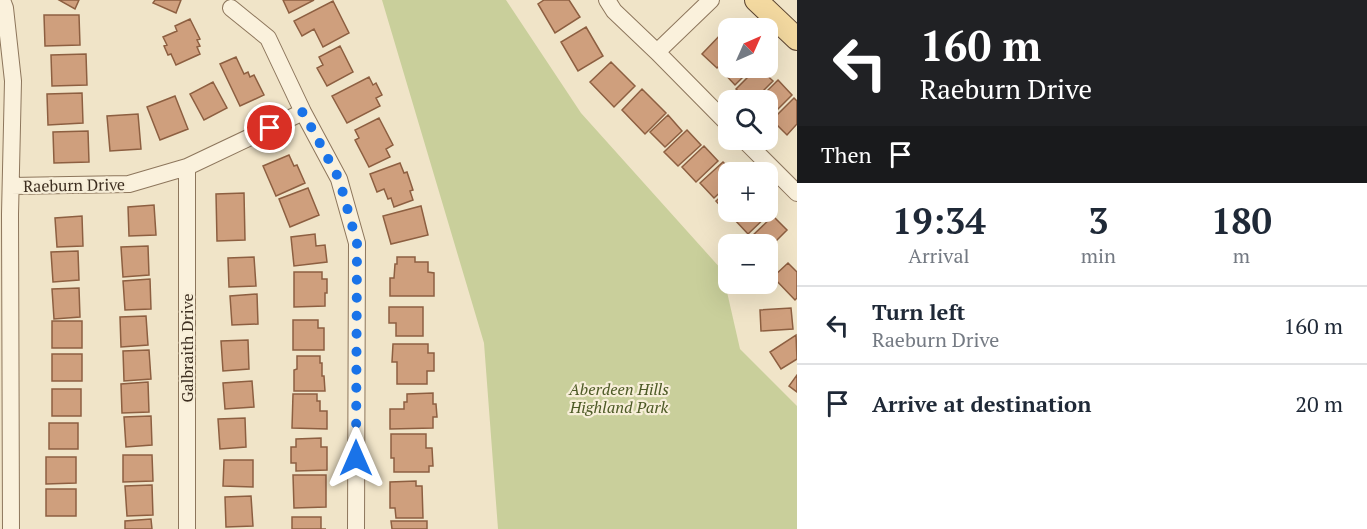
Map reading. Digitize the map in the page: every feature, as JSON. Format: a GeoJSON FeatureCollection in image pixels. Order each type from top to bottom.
{"type":"FeatureCollection","features":[{"type":"Feature","properties":{"kind":"main road"},"geometry":{"type":"LineString","coordinates":[[756,0],[797,39]]}},
{"type":"Feature","properties":{"kind":"street"},"geometry":{"type":"LineString","coordinates":[[2,0],[5,8],[13,81],[11,529]]}},
{"type":"Feature","properties":{"kind":"street"},"geometry":{"type":"LineString","coordinates":[[608,0],[614,11],[718,114]]}},
{"type":"Feature","properties":{"kind":"street"},"geometry":{"type":"LineString","coordinates":[[657,52],[711,0]]}},
{"type":"Feature","properties":{"kind":"street"},"geometry":{"type":"LineString","coordinates":[[231,8],[268,38],[303,112],[339,179],[357,243],[356,529]]}},
{"type":"Feature","properties":{"kind":"street","name":"Raeburn Drive"},"geometry":{"type":"LineString","coordinates":[[11,186],[129,184],[187,167],[303,112]]}},
{"type":"Feature","properties":{"kind":"street"},"geometry":{"type":"LineString","coordinates":[[754,150],[797,193]]}},
{"type":"Feature","properties":{"kind":"street","name":"Galbraith Drive"},"geometry":{"type":"LineString","coordinates":[[187,167],[187,529]]}},
{"type":"Feature","properties":{"kind":"green space","name":"Aberdeen Hills Highland Park"},"geometry":{"type":"Polygon","coordinates":[[[382,0],[506,0],[581,113],[718,266],[718,294],[727,294],[740,349],[797,406],[797,529],[498,529],[484,343],[382,0]]]}},
{"type":"Feature","properties":{"kind":"building"},"geometry":{"type":"Polygon","coordinates":[[[59,0],[79,0],[75,9],[59,0]]]}},
{"type":"Feature","properties":{"kind":"building"},"geometry":{"type":"Polygon","coordinates":[[[155,0],[181,0],[176,13],[153,3],[155,0]]]}},
{"type":"Feature","properties":{"kind":"building"},"geometry":{"type":"Polygon","coordinates":[[[283,0],[314,0],[289,13],[283,0]]]}},
{"type":"Feature","properties":{"kind":"building"},"geometry":{"type":"Polygon","coordinates":[[[544,0],[569,0],[580,17],[555,33],[538,4],[544,0]]]}},
{"type":"Feature","properties":{"kind":"building"},"geometry":{"type":"Polygon","coordinates":[[[333,1],[349,33],[323,47],[314,29],[302,36],[294,21],[333,1]]]}},
{"type":"Feature","properties":{"kind":"building"},"geometry":{"type":"Polygon","coordinates":[[[44,15],[79,15],[80,45],[45,46],[44,15]]]}},
{"type":"Feature","properties":{"kind":"building"},"geometry":{"type":"Polygon","coordinates":[[[190,19],[200,39],[197,40],[200,46],[197,47],[200,54],[176,65],[171,54],[168,55],[163,37],[177,31],[175,26],[190,19]]]}},
{"type":"Feature","properties":{"kind":"building"},"geometry":{"type":"Polygon","coordinates":[[[586,27],[603,56],[578,71],[561,42],[586,27]]]}},
{"type":"Feature","properties":{"kind":"building"},"geometry":{"type":"Polygon","coordinates":[[[718,37],[718,67],[702,54],[718,37]]]}},
{"type":"Feature","properties":{"kind":"building"},"geometry":{"type":"Polygon","coordinates":[[[340,46],[353,72],[327,86],[317,68],[323,65],[319,57],[340,46]]]}},
{"type":"Feature","properties":{"kind":"building"},"geometry":{"type":"Polygon","coordinates":[[[86,54],[87,85],[52,86],[51,55],[86,54]]]}},
{"type":"Feature","properties":{"kind":"building"},"geometry":{"type":"Polygon","coordinates":[[[236,57],[244,74],[248,72],[250,77],[254,75],[264,95],[240,106],[220,64],[236,57]]]}},
{"type":"Feature","properties":{"kind":"building"},"geometry":{"type":"Polygon","coordinates":[[[611,62],[635,86],[614,107],[590,82],[611,62]]]}},
{"type":"Feature","properties":{"kind":"building"},"geometry":{"type":"Polygon","coordinates":[[[369,77],[373,85],[376,83],[382,95],[376,98],[380,106],[347,123],[332,96],[369,77]]]}},
{"type":"Feature","properties":{"kind":"building"},"geometry":{"type":"Polygon","coordinates":[[[728,78],[742,78],[735,85],[728,78]]]}},
{"type":"Feature","properties":{"kind":"building"},"geometry":{"type":"Polygon","coordinates":[[[747,78],[770,78],[773,81],[764,90],[736,89],[747,78]]]}},
{"type":"Feature","properties":{"kind":"building"},"geometry":{"type":"Polygon","coordinates":[[[778,80],[792,95],[778,109],[778,90],[768,90],[778,80]]]}},
{"type":"Feature","properties":{"kind":"building"},"geometry":{"type":"Polygon","coordinates":[[[213,82],[227,108],[204,120],[190,94],[213,82]]]}},
{"type":"Feature","properties":{"kind":"building"},"geometry":{"type":"Polygon","coordinates":[[[642,89],[666,113],[645,134],[622,110],[642,89]]]}},
{"type":"Feature","properties":{"kind":"building"},"geometry":{"type":"Polygon","coordinates":[[[82,93],[83,123],[48,125],[47,94],[82,93]]]}},
{"type":"Feature","properties":{"kind":"building"},"geometry":{"type":"Polygon","coordinates":[[[175,96],[188,129],[160,140],[147,107],[175,96]]]}},
{"type":"Feature","properties":{"kind":"building"},"geometry":{"type":"Polygon","coordinates":[[[794,98],[797,101],[797,124],[787,135],[778,126],[778,114],[794,98]]]}},
{"type":"Feature","properties":{"kind":"building"},"geometry":{"type":"Polygon","coordinates":[[[138,114],[141,149],[110,151],[107,116],[138,114]]]}},
{"type":"Feature","properties":{"kind":"building"},"geometry":{"type":"Polygon","coordinates":[[[668,115],[682,131],[665,147],[650,132],[668,115]]]}},
{"type":"Feature","properties":{"kind":"building"},"geometry":{"type":"Polygon","coordinates":[[[379,118],[393,145],[386,149],[390,157],[369,167],[355,140],[359,138],[355,130],[379,118]]]}},
{"type":"Feature","properties":{"kind":"building"},"geometry":{"type":"Polygon","coordinates":[[[687,130],[701,145],[678,166],[664,152],[687,130]]]}},
{"type":"Feature","properties":{"kind":"building"},"geometry":{"type":"Polygon","coordinates":[[[88,131],[89,162],[54,163],[53,132],[88,131]]]}},
{"type":"Feature","properties":{"kind":"building"},"geometry":{"type":"Polygon","coordinates":[[[704,146],[718,161],[696,182],[682,167],[704,146]]]}},
{"type":"Feature","properties":{"kind":"building"},"geometry":{"type":"Polygon","coordinates":[[[289,155],[294,166],[297,165],[305,183],[276,196],[263,166],[289,155]]]}},
{"type":"Feature","properties":{"kind":"building"},"geometry":{"type":"Polygon","coordinates":[[[400,163],[404,173],[407,172],[413,190],[410,191],[413,200],[394,207],[384,189],[377,192],[370,174],[400,163]]]}},
{"type":"Feature","properties":{"kind":"building"},"geometry":{"type":"Polygon","coordinates":[[[718,167],[718,194],[714,198],[700,183],[718,167]]]}},
{"type":"Feature","properties":{"kind":"building"},"geometry":{"type":"Polygon","coordinates":[[[308,188],[319,215],[290,227],[279,199],[308,188]]]}},
{"type":"Feature","properties":{"kind":"building"},"geometry":{"type":"Polygon","coordinates":[[[244,193],[245,240],[217,241],[216,194],[244,193]]]}},
{"type":"Feature","properties":{"kind":"building"},"geometry":{"type":"Polygon","coordinates":[[[154,205],[156,235],[129,236],[128,207],[154,205]]]}},
{"type":"Feature","properties":{"kind":"building"},"geometry":{"type":"Polygon","coordinates":[[[421,206],[428,235],[391,244],[383,216],[421,206]]]}},
{"type":"Feature","properties":{"kind":"building"},"geometry":{"type":"Polygon","coordinates":[[[82,216],[83,246],[57,247],[55,218],[82,216]]]}},
{"type":"Feature","properties":{"kind":"building"},"geometry":{"type":"Polygon","coordinates":[[[778,221],[787,230],[778,239],[778,234],[754,234],[767,222],[778,221]]]}},
{"type":"Feature","properties":{"kind":"building"},"geometry":{"type":"Polygon","coordinates":[[[737,222],[761,222],[748,234],[737,222]]]}},
{"type":"Feature","properties":{"kind":"building"},"geometry":{"type":"Polygon","coordinates":[[[315,234],[316,246],[325,245],[327,262],[294,266],[291,237],[315,234]]]}},
{"type":"Feature","properties":{"kind":"building"},"geometry":{"type":"Polygon","coordinates":[[[148,246],[149,275],[123,277],[121,247],[148,246]]]}},
{"type":"Feature","properties":{"kind":"building"},"geometry":{"type":"Polygon","coordinates":[[[78,251],[79,280],[53,282],[51,252],[78,251]]]}},
{"type":"Feature","properties":{"kind":"building"},"geometry":{"type":"Polygon","coordinates":[[[254,257],[256,286],[229,287],[228,258],[254,257]]]}},
{"type":"Feature","properties":{"kind":"building"},"geometry":{"type":"Polygon","coordinates":[[[397,257],[415,257],[415,262],[428,262],[428,272],[434,273],[434,296],[390,296],[390,278],[394,278],[397,257]]]}},
{"type":"Feature","properties":{"kind":"building"},"geometry":{"type":"Polygon","coordinates":[[[788,263],[797,272],[797,298],[795,300],[778,282],[778,272],[788,263]]]}},
{"type":"Feature","properties":{"kind":"building"},"geometry":{"type":"Polygon","coordinates":[[[294,272],[322,272],[322,279],[327,279],[325,306],[294,307],[294,272]]]}},
{"type":"Feature","properties":{"kind":"building"},"geometry":{"type":"Polygon","coordinates":[[[150,279],[151,309],[125,310],[123,281],[150,279]]]}},
{"type":"Feature","properties":{"kind":"building"},"geometry":{"type":"Polygon","coordinates":[[[79,288],[80,317],[54,319],[52,289],[79,288]]]}},
{"type":"Feature","properties":{"kind":"building"},"geometry":{"type":"Polygon","coordinates":[[[257,294],[258,324],[232,325],[230,296],[257,294]]]}},
{"type":"Feature","properties":{"kind":"building"},"geometry":{"type":"Polygon","coordinates":[[[389,307],[423,307],[423,336],[396,336],[396,323],[389,323],[389,307]]]}},
{"type":"Feature","properties":{"kind":"building"},"geometry":{"type":"Polygon","coordinates":[[[791,308],[793,329],[761,331],[760,310],[791,308]]]}},
{"type":"Feature","properties":{"kind":"building"},"geometry":{"type":"Polygon","coordinates":[[[146,316],[148,345],[121,347],[120,317],[146,316]]]}},
{"type":"Feature","properties":{"kind":"building"},"geometry":{"type":"Polygon","coordinates":[[[293,320],[318,320],[318,328],[324,328],[324,350],[293,350],[293,320]]]}},
{"type":"Feature","properties":{"kind":"building"},"geometry":{"type":"Polygon","coordinates":[[[52,321],[82,321],[82,348],[52,348],[52,321]]]}},
{"type":"Feature","properties":{"kind":"building"},"geometry":{"type":"Polygon","coordinates":[[[796,335],[797,359],[781,369],[770,352],[796,335]]]}},
{"type":"Feature","properties":{"kind":"building"},"geometry":{"type":"Polygon","coordinates":[[[248,340],[249,369],[223,371],[221,341],[248,340]]]}},
{"type":"Feature","properties":{"kind":"building"},"geometry":{"type":"Polygon","coordinates":[[[393,344],[428,344],[428,353],[434,353],[434,371],[427,371],[427,384],[397,384],[397,362],[392,362],[393,344]]]}},
{"type":"Feature","properties":{"kind":"building"},"geometry":{"type":"Polygon","coordinates":[[[149,350],[151,379],[124,381],[123,351],[149,350]]]}},
{"type":"Feature","properties":{"kind":"building"},"geometry":{"type":"Polygon","coordinates":[[[52,354],[82,354],[82,381],[52,381],[52,354]]]}},
{"type":"Feature","properties":{"kind":"building"},"geometry":{"type":"Polygon","coordinates":[[[297,356],[320,356],[325,391],[294,391],[297,356]]]}},
{"type":"Feature","properties":{"kind":"building"},"geometry":{"type":"Polygon","coordinates":[[[797,375],[797,392],[789,386],[797,375]]]}},
{"type":"Feature","properties":{"kind":"building"},"geometry":{"type":"Polygon","coordinates":[[[252,381],[254,407],[225,409],[223,383],[252,381]]]}},
{"type":"Feature","properties":{"kind":"building"},"geometry":{"type":"Polygon","coordinates":[[[148,382],[149,412],[122,413],[121,384],[148,382]]]}},
{"type":"Feature","properties":{"kind":"building"},"geometry":{"type":"Polygon","coordinates":[[[52,389],[81,389],[81,416],[52,416],[52,389]]]}},
{"type":"Feature","properties":{"kind":"building"},"geometry":{"type":"Polygon","coordinates":[[[433,393],[433,404],[436,404],[437,417],[433,417],[433,428],[390,429],[390,409],[404,409],[407,394],[433,393]]]}},
{"type":"Feature","properties":{"kind":"building"},"geometry":{"type":"Polygon","coordinates":[[[293,394],[317,394],[320,411],[327,411],[327,429],[292,428],[293,394]]]}},
{"type":"Feature","properties":{"kind":"building"},"geometry":{"type":"Polygon","coordinates":[[[151,416],[152,445],[126,447],[124,417],[151,416]]]}},
{"type":"Feature","properties":{"kind":"building"},"geometry":{"type":"Polygon","coordinates":[[[245,418],[246,447],[220,449],[218,419],[245,418]]]}},
{"type":"Feature","properties":{"kind":"building"},"geometry":{"type":"Polygon","coordinates":[[[49,423],[78,423],[78,449],[49,449],[49,423]]]}},
{"type":"Feature","properties":{"kind":"building"},"geometry":{"type":"Polygon","coordinates":[[[391,434],[426,434],[426,448],[432,448],[433,466],[429,466],[429,472],[394,472],[394,458],[391,458],[391,434]]]}},
{"type":"Feature","properties":{"kind":"building"},"geometry":{"type":"Polygon","coordinates":[[[321,438],[321,447],[327,447],[327,470],[296,471],[296,463],[291,463],[291,447],[296,447],[296,439],[321,438]]]}},
{"type":"Feature","properties":{"kind":"building"},"geometry":{"type":"Polygon","coordinates":[[[123,455],[152,455],[153,481],[123,482],[123,455]]]}},
{"type":"Feature","properties":{"kind":"building"},"geometry":{"type":"Polygon","coordinates":[[[46,457],[76,457],[76,483],[46,484],[46,457]]]}},
{"type":"Feature","properties":{"kind":"building"},"geometry":{"type":"Polygon","coordinates":[[[224,460],[253,460],[253,487],[223,486],[224,460]]]}},
{"type":"Feature","properties":{"kind":"building"},"geometry":{"type":"Polygon","coordinates":[[[293,475],[326,475],[326,507],[294,508],[293,475]]]}},
{"type":"Feature","properties":{"kind":"building"},"geometry":{"type":"Polygon","coordinates":[[[416,481],[416,486],[422,486],[423,518],[396,518],[395,508],[390,508],[390,482],[416,481]]]}},
{"type":"Feature","properties":{"kind":"building"},"geometry":{"type":"Polygon","coordinates":[[[152,485],[153,515],[127,516],[125,486],[152,485]]]}},
{"type":"Feature","properties":{"kind":"building"},"geometry":{"type":"Polygon","coordinates":[[[46,489],[76,489],[76,516],[46,516],[46,489]]]}},
{"type":"Feature","properties":{"kind":"building"},"geometry":{"type":"Polygon","coordinates":[[[251,496],[253,526],[226,527],[225,497],[251,496]]]}},
{"type":"Feature","properties":{"kind":"building"},"geometry":{"type":"Polygon","coordinates":[[[292,517],[321,517],[321,529],[292,529],[292,517]]]}},
{"type":"Feature","properties":{"kind":"building"},"geometry":{"type":"Polygon","coordinates":[[[151,519],[152,529],[125,529],[125,521],[151,519]]]}},
{"type":"Feature","properties":{"kind":"building"},"geometry":{"type":"Polygon","coordinates":[[[391,521],[427,521],[427,529],[392,529],[391,521]]]}},
{"type":"Feature","properties":{"kind":"route"},"geometry":{"type":"LineString","coordinates":[[270,128],[303,112],[339,179],[357,243],[356,458]]}}]}
